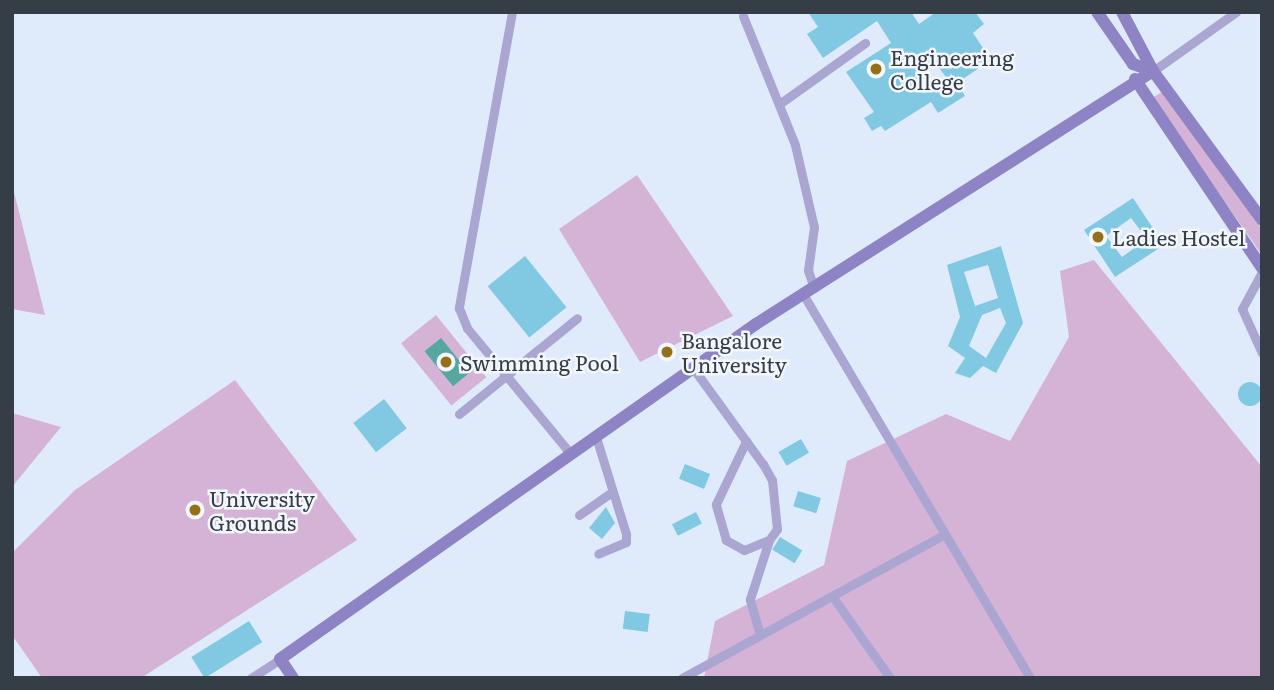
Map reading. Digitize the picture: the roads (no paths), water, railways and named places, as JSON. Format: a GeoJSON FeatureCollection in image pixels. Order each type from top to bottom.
{"type":"FeatureCollection","features":[{"type":"Feature","properties":{"kind":"street"},"geometry":{"type":"LineString","coordinates":[[512,12],[459,308],[467,328],[571,454]]}},
{"type":"Feature","properties":{"kind":"street"},"geometry":{"type":"LineString","coordinates":[[1097,12],[1133,64],[1153,71]]}},
{"type":"Feature","properties":{"kind":"street"},"geometry":{"type":"LineString","coordinates":[[1122,12],[1153,71],[1262,220]]}},
{"type":"Feature","properties":{"kind":"street"},"geometry":{"type":"LineString","coordinates":[[251,678],[693,368],[1135,79],[1153,71],[1236,12]]}},
{"type":"Feature","properties":{"kind":"street"},"geometry":{"type":"LineString","coordinates":[[743,16],[782,102],[814,228],[808,270],[809,291],[943,534],[1030,678]]}},
{"type":"Feature","properties":{"kind":"street"},"geometry":{"type":"LineString","coordinates":[[782,102],[865,43]]}},
{"type":"Feature","properties":{"kind":"street"},"geometry":{"type":"LineString","coordinates":[[1135,79],[1262,270],[1242,309],[1262,353]]}},
{"type":"Feature","properties":{"kind":"street"},"geometry":{"type":"LineString","coordinates":[[459,414],[577,318]]}},
{"type":"Feature","properties":{"kind":"street"},"geometry":{"type":"LineString","coordinates":[[693,368],[772,480],[777,528],[769,540],[750,599],[760,635]]}},
{"type":"Feature","properties":{"kind":"street"},"geometry":{"type":"LineString","coordinates":[[596,437],[608,494],[626,542],[598,554]]}},
{"type":"Feature","properties":{"kind":"street"},"geometry":{"type":"LineString","coordinates":[[746,441],[718,493],[717,514],[733,549],[769,540]]}},
{"type":"Feature","properties":{"kind":"street"},"geometry":{"type":"LineString","coordinates":[[579,515],[608,494]]}},
{"type":"Feature","properties":{"kind":"street"},"geometry":{"type":"LineString","coordinates":[[682,678],[943,534]]}},
{"type":"Feature","properties":{"kind":"street"},"geometry":{"type":"LineString","coordinates":[[832,596],[890,678]]}},
{"type":"Feature","properties":{"kind":"street"},"geometry":{"type":"LineString","coordinates":[[280,659],[293,678]]}},
{"type":"Feature","properties":{"kind":"place","name":"Engineering College"},"geometry":{"type":"Point","coordinates":[876,69]}},
{"type":"Feature","properties":{"kind":"place","name":"Ladies Hostel"},"geometry":{"type":"Point","coordinates":[1098,237]}},
{"type":"Feature","properties":{"kind":"place","name":"Bangalore University"},"geometry":{"type":"Point","coordinates":[667,352]}},
{"type":"Feature","properties":{"kind":"place","name":"Swimming Pool"},"geometry":{"type":"Point","coordinates":[446,362]}},
{"type":"Feature","properties":{"kind":"place","name":"University Grounds"},"geometry":{"type":"Point","coordinates":[195,510]}}]}
